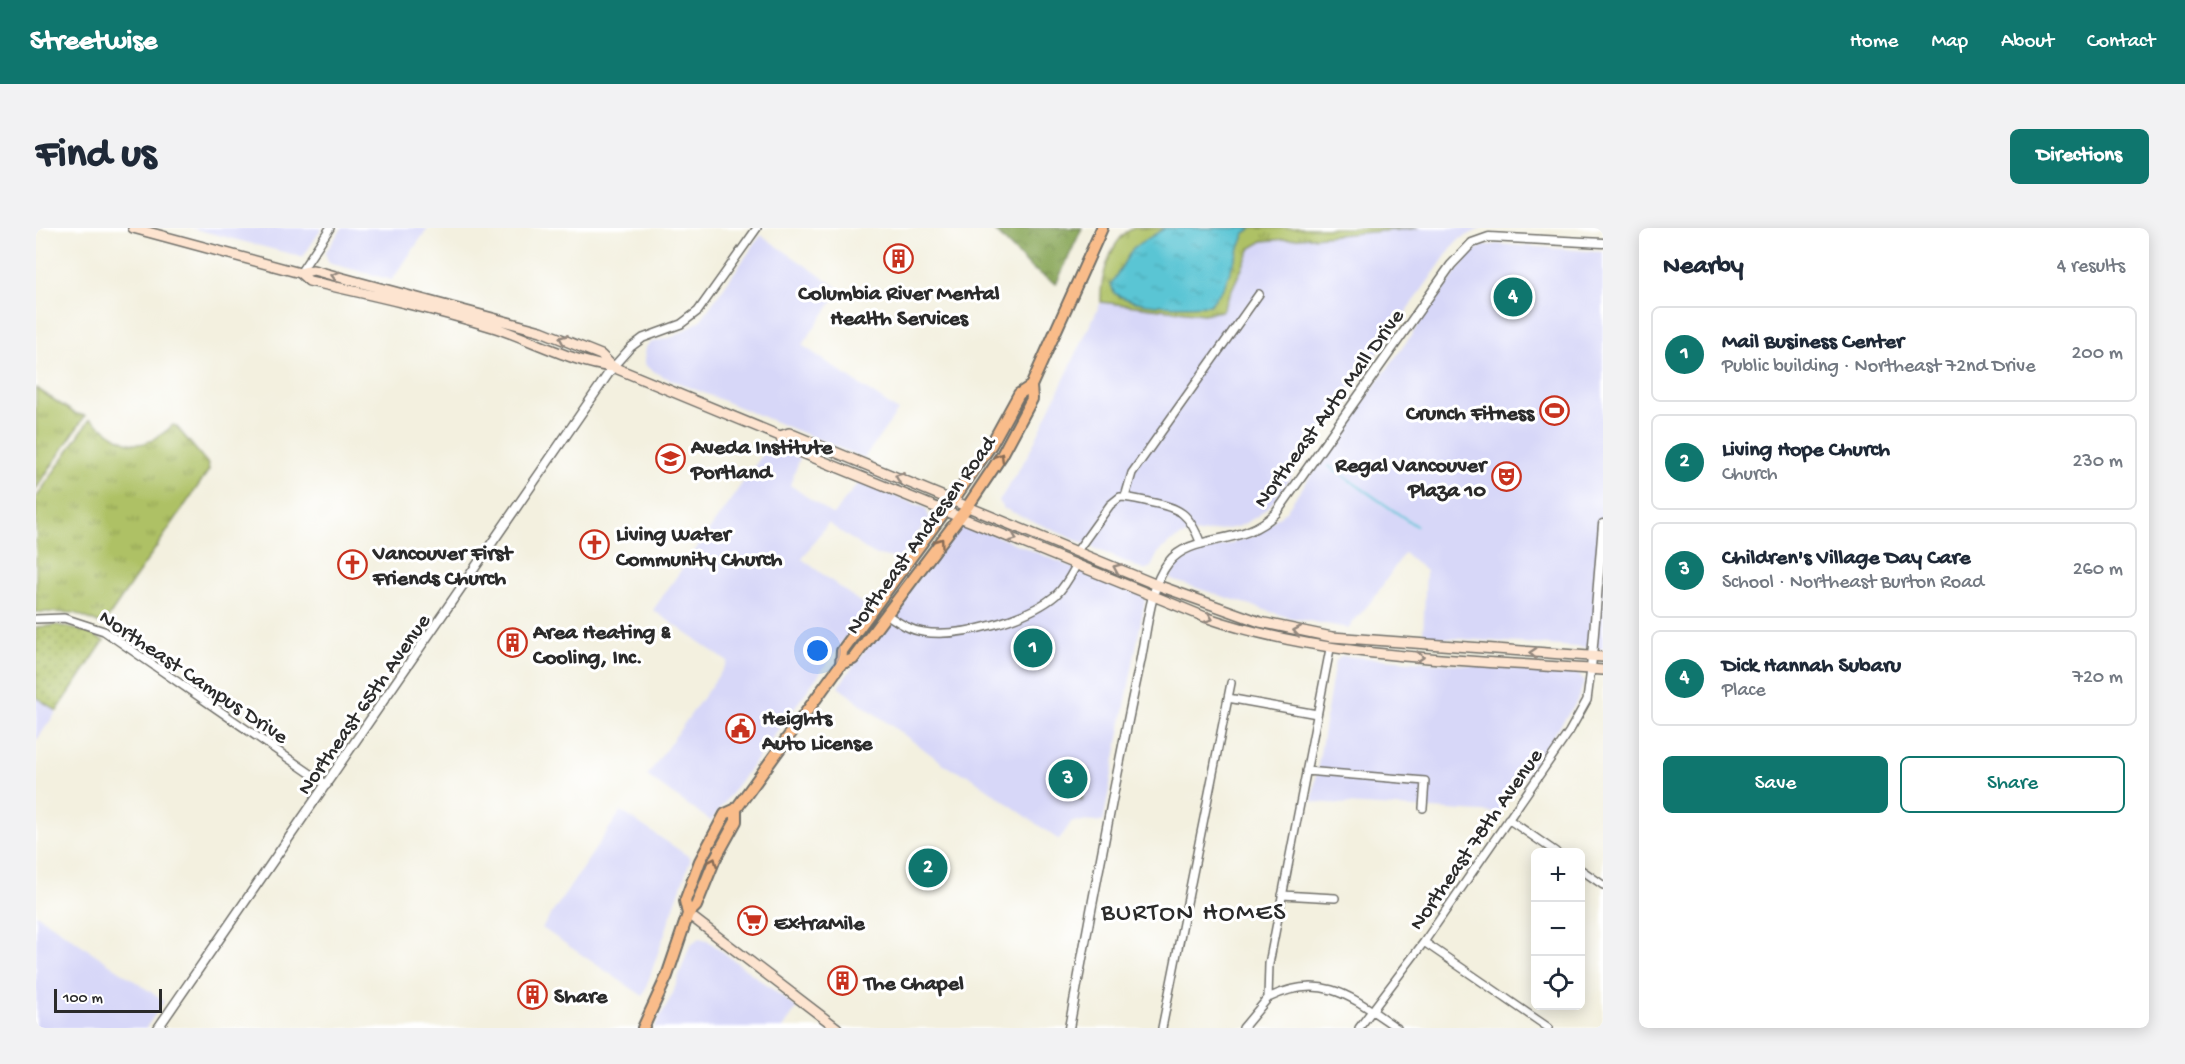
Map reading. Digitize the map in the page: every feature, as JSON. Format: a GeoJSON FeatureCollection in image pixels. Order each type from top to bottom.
{"type":"FeatureCollection","features":[{"type":"Feature","properties":{"kind":"main road"},"geometry":{"type":"LineString","coordinates":[[133,228],[300,273],[309,281],[466,319],[541,343],[596,366],[613,368],[780,436],[789,433],[1210,606],[1284,629],[1407,645],[1603,657]]}},
{"type":"Feature","properties":{"kind":"main road","name":"Northeast Andresen Road"},"geometry":{"type":"LineString","coordinates":[[643,1028],[667,976],[688,914],[685,902],[700,861],[726,814],[736,809],[841,664],[853,659],[968,506],[1002,454],[1032,399],[1031,386],[1102,228]]}},
{"type":"Feature","properties":{"kind":"main road","name":"Northeast Andresen Road"},"geometry":{"type":"LineString","coordinates":[[841,664],[842,651],[991,445],[1019,394],[1031,386]]}},
{"type":"Feature","properties":{"kind":"main road"},"geometry":{"type":"LineString","coordinates":[[780,436],[784,445],[1154,597],[1255,633],[1329,649],[1603,670]]}},
{"type":"Feature","properties":{"kind":"main road"},"geometry":{"type":"LineString","coordinates":[[886,614],[882,608],[893,593],[893,580]]}},
{"type":"Feature","properties":{"kind":"main road"},"geometry":{"type":"LineString","coordinates":[[853,659],[854,647],[872,621],[869,614]]}},
{"type":"Feature","properties":{"kind":"main road"},"geometry":{"type":"LineString","coordinates":[[1329,649],[1334,644],[1398,648],[1407,645]]}},
{"type":"Feature","properties":{"kind":"main road"},"geometry":{"type":"LineString","coordinates":[[688,914],[837,1028]]}},
{"type":"Feature","properties":{"kind":"street"},"geometry":{"type":"LineString","coordinates":[[300,273],[330,228]]}},
{"type":"Feature","properties":{"kind":"street"},"geometry":{"type":"LineString","coordinates":[[613,368],[631,346],[643,338],[681,324],[698,311],[755,230],[746,228]]}},
{"type":"Feature","properties":{"kind":"street","name":"Northeast Auto Mall Drive"},"geometry":{"type":"LineString","coordinates":[[1069,1028],[1154,597],[1161,573],[1174,556],[1201,544],[1248,532],[1265,524],[1279,509],[1461,251],[1480,238],[1501,237],[1603,243]]}},
{"type":"Feature","properties":{"kind":"street"},"geometry":{"type":"LineString","coordinates":[[1125,497],[1132,473],[1259,294]]}},
{"type":"Feature","properties":{"kind":"street","name":"Northeast 65th Avenue"},"geometry":{"type":"LineString","coordinates":[[158,1028],[613,368]]}},
{"type":"Feature","properties":{"kind":"street"},"geometry":{"type":"LineString","coordinates":[[1077,551],[1113,501],[1125,497],[1179,510],[1193,524],[1201,544]]}},
{"type":"Feature","properties":{"kind":"street","name":"Northeast 78th Avenue"},"geometry":{"type":"LineString","coordinates":[[1359,1028],[1424,942],[1579,716],[1589,693],[1603,524]]}},
{"type":"Feature","properties":{"kind":"street"},"geometry":{"type":"LineString","coordinates":[[886,614],[903,625],[923,632],[992,625],[1052,598],[1064,587],[1077,564]]}},
{"type":"Feature","properties":{"kind":"street","name":"Northeast Campus Drive"},"geometry":{"type":"LineString","coordinates":[[36,619],[64,618],[104,631],[327,785]]}},
{"type":"Feature","properties":{"kind":"street"},"geometry":{"type":"LineString","coordinates":[[1268,998],[1269,964],[1329,649]]}},
{"type":"Feature","properties":{"kind":"street"},"geometry":{"type":"LineString","coordinates":[[1162,1028],[1231,683]]}},
{"type":"Feature","properties":{"kind":"street"},"geometry":{"type":"LineString","coordinates":[[1228,698],[1317,714]]}},
{"type":"Feature","properties":{"kind":"street"},"geometry":{"type":"LineString","coordinates":[[1306,771],[1425,781],[1423,808]]}},
{"type":"Feature","properties":{"kind":"street"},"geometry":{"type":"LineString","coordinates":[[1418,780],[1419,772]]}},
{"type":"Feature","properties":{"kind":"street"},"geometry":{"type":"LineString","coordinates":[[1508,819],[1550,848]]}},
{"type":"Feature","properties":{"kind":"street"},"geometry":{"type":"LineString","coordinates":[[1585,872],[1603,885]]}},
{"type":"Feature","properties":{"kind":"street"},"geometry":{"type":"LineString","coordinates":[[1282,895],[1335,898]]}},
{"type":"Feature","properties":{"kind":"street"},"geometry":{"type":"LineString","coordinates":[[1424,942],[1549,1028]]}},
{"type":"Feature","properties":{"kind":"street"},"geometry":{"type":"LineString","coordinates":[[1243,1028],[1268,998],[1281,992],[1308,987],[1328,987],[1346,993],[1397,1028]]}},
{"type":"Feature","properties":{"kind":"shaded area"},"geometry":{"type":"Polygon","coordinates":[[[191,228],[322,228],[303,257],[191,228]]]}},
{"type":"Feature","properties":{"kind":"shaded area"},"geometry":{"type":"Polygon","coordinates":[[[342,228],[428,228],[392,280],[329,263],[325,253],[342,228]]]}},
{"type":"Feature","properties":{"kind":"shaded area"},"geometry":{"type":"Polygon","coordinates":[[[1419,228],[1482,228],[1460,239],[1452,247],[1273,502],[1258,516],[1238,527],[1182,536],[1170,542],[1158,553],[1151,567],[1144,570],[1003,508],[999,501],[1028,455],[1101,302],[1203,314],[1239,269],[1251,248],[1263,241],[1419,228]]]}},
{"type":"Feature","properties":{"kind":"shaded area"},"geometry":{"type":"Polygon","coordinates":[[[761,235],[841,290],[802,345],[898,411],[864,458],[660,375],[647,367],[644,362],[645,348],[650,343],[675,336],[700,321],[761,235]]]}},
{"type":"Feature","properties":{"kind":"shaded area"},"geometry":{"type":"Polygon","coordinates":[[[1497,244],[1603,252],[1603,649],[1423,636],[1426,571],[1404,553],[1374,598],[1348,628],[1287,617],[1169,579],[1179,563],[1199,553],[1253,536],[1285,512],[1470,253],[1483,246],[1497,244]]]}},
{"type":"Feature","properties":{"kind":"shaded area"},"geometry":{"type":"Polygon","coordinates":[[[770,444],[800,458],[790,485],[833,515],[859,482],[926,508],[929,518],[899,559],[873,554],[828,523],[802,559],[868,608],[711,821],[647,776],[728,662],[653,610],[770,444]]]}},
{"type":"Feature","properties":{"kind":"shaded area"},"geometry":{"type":"Polygon","coordinates":[[[965,523],[1143,596],[1145,600],[1103,822],[1072,821],[1059,840],[968,775],[951,769],[838,687],[956,526],[965,523]]]}},
{"type":"Feature","properties":{"kind":"shaded area"},"geometry":{"type":"Polygon","coordinates":[[[1341,656],[1578,673],[1584,682],[1578,700],[1499,813],[1312,802],[1335,662],[1341,656]]]}},
{"type":"Feature","properties":{"kind":"shaded area"},"geometry":{"type":"Polygon","coordinates":[[[36,697],[57,711],[36,741],[36,697]]]}},
{"type":"Feature","properties":{"kind":"shaded area"},"geometry":{"type":"Polygon","coordinates":[[[621,811],[691,858],[643,996],[542,928],[621,811]]]}},
{"type":"Feature","properties":{"kind":"shaded area"},"geometry":{"type":"Polygon","coordinates":[[[36,914],[164,1001],[146,1028],[36,1028],[36,914]]]}},
{"type":"Feature","properties":{"kind":"shaded area"},"geometry":{"type":"Polygon","coordinates":[[[699,938],[707,940],[797,1008],[783,1028],[654,1028],[673,993],[690,945],[699,938]]]}},
{"type":"Feature","properties":{"kind":"green space"},"geometry":{"type":"Polygon","coordinates":[[[992,228],[1082,228],[1056,284],[1031,268],[992,228]]]}},
{"type":"Feature","properties":{"kind":"green space"},"geometry":{"type":"Polygon","coordinates":[[[1134,228],[1419,228],[1263,241],[1251,248],[1222,311],[1203,314],[1101,302],[1102,282],[1108,260],[1119,240],[1134,228]]]}},
{"type":"Feature","properties":{"kind":"green space"},"geometry":{"type":"Polygon","coordinates":[[[36,388],[74,413],[85,416],[36,489],[36,388]]]}},
{"type":"Feature","properties":{"kind":"green space"},"geometry":{"type":"Polygon","coordinates":[[[90,419],[122,440],[140,444],[161,435],[173,425],[176,426],[208,464],[209,470],[103,625],[75,613],[36,612],[36,498],[90,419]]]}},
{"type":"Feature","properties":{"kind":"green space"},"geometry":{"type":"Polygon","coordinates":[[[57,625],[88,632],[104,641],[57,711],[36,697],[36,627],[57,625]]]}},
{"type":"Feature","properties":{"kind":"green space"},"geometry":{"type":"Polygon","coordinates":[[[1080,768],[1088,771],[1082,800],[1069,795],[1080,768]]]}},
{"type":"Feature","properties":{"kind":"water"},"geometry":{"type":"Polygon","coordinates":[[[1165,228],[1253,228],[1245,233],[1224,287],[1210,305],[1148,304],[1114,293],[1111,284],[1133,248],[1165,228]]]}},
{"type":"Feature","properties":{"kind":"waterway"},"geometry":{"type":"LineString","coordinates":[[1329,466],[1416,526]]}},
{"type":"Feature","properties":{"kind":"place","name":"Columbia River Mental Health Services"},"geometry":{"type":"Point","coordinates":[899,259]}},
{"type":"Feature","properties":{"kind":"place","name":"Dick Hannah Subaru"},"geometry":{"type":"Point","coordinates":[1513,297]}},
{"type":"Feature","properties":{"kind":"place","name":"Crunch Fitness"},"geometry":{"type":"Point","coordinates":[1555,411]}},
{"type":"Feature","properties":{"kind":"place","name":"Aveda Institute Portland"},"geometry":{"type":"Point","coordinates":[670,458]}},
{"type":"Feature","properties":{"kind":"place","name":"Regal Vancouver Plaza 10"},"geometry":{"type":"Point","coordinates":[1507,476]}},
{"type":"Feature","properties":{"kind":"place","name":"Living Water Community Church"},"geometry":{"type":"Point","coordinates":[595,545]}},
{"type":"Feature","properties":{"kind":"place","name":"Vancouver First Friends Church"},"geometry":{"type":"Point","coordinates":[352,564]}},
{"type":"Feature","properties":{"kind":"place","name":"Area Heating & Cooling, Inc."},"geometry":{"type":"Point","coordinates":[512,643]}},
{"type":"Feature","properties":{"kind":"place","name":"Mail Business Center"},"geometry":{"type":"Point","coordinates":[1033,648]}},
{"type":"Feature","properties":{"kind":"place","name":"Heights Auto License"},"geometry":{"type":"Point","coordinates":[741,729]}},
{"type":"Feature","properties":{"kind":"place","name":"Children's Village Day Care"},"geometry":{"type":"Point","coordinates":[1068,779]}},
{"type":"Feature","properties":{"kind":"place","name":"Living Hope Church"},"geometry":{"type":"Point","coordinates":[928,868]}},
{"type":"Feature","properties":{"kind":"place","name":"ExtraMile"},"geometry":{"type":"Point","coordinates":[753,921]}},
{"type":"Feature","properties":{"kind":"place","name":"The Chapel"},"geometry":{"type":"Point","coordinates":[843,981]}},
{"type":"Feature","properties":{"kind":"place","name":"Share"},"geometry":{"type":"Point","coordinates":[533,994]}},
{"type":"Feature","properties":{"kind":"district","name":"BURTON HOMES"},"geometry":{"type":"Point","coordinates":[1194,910]}}]}
